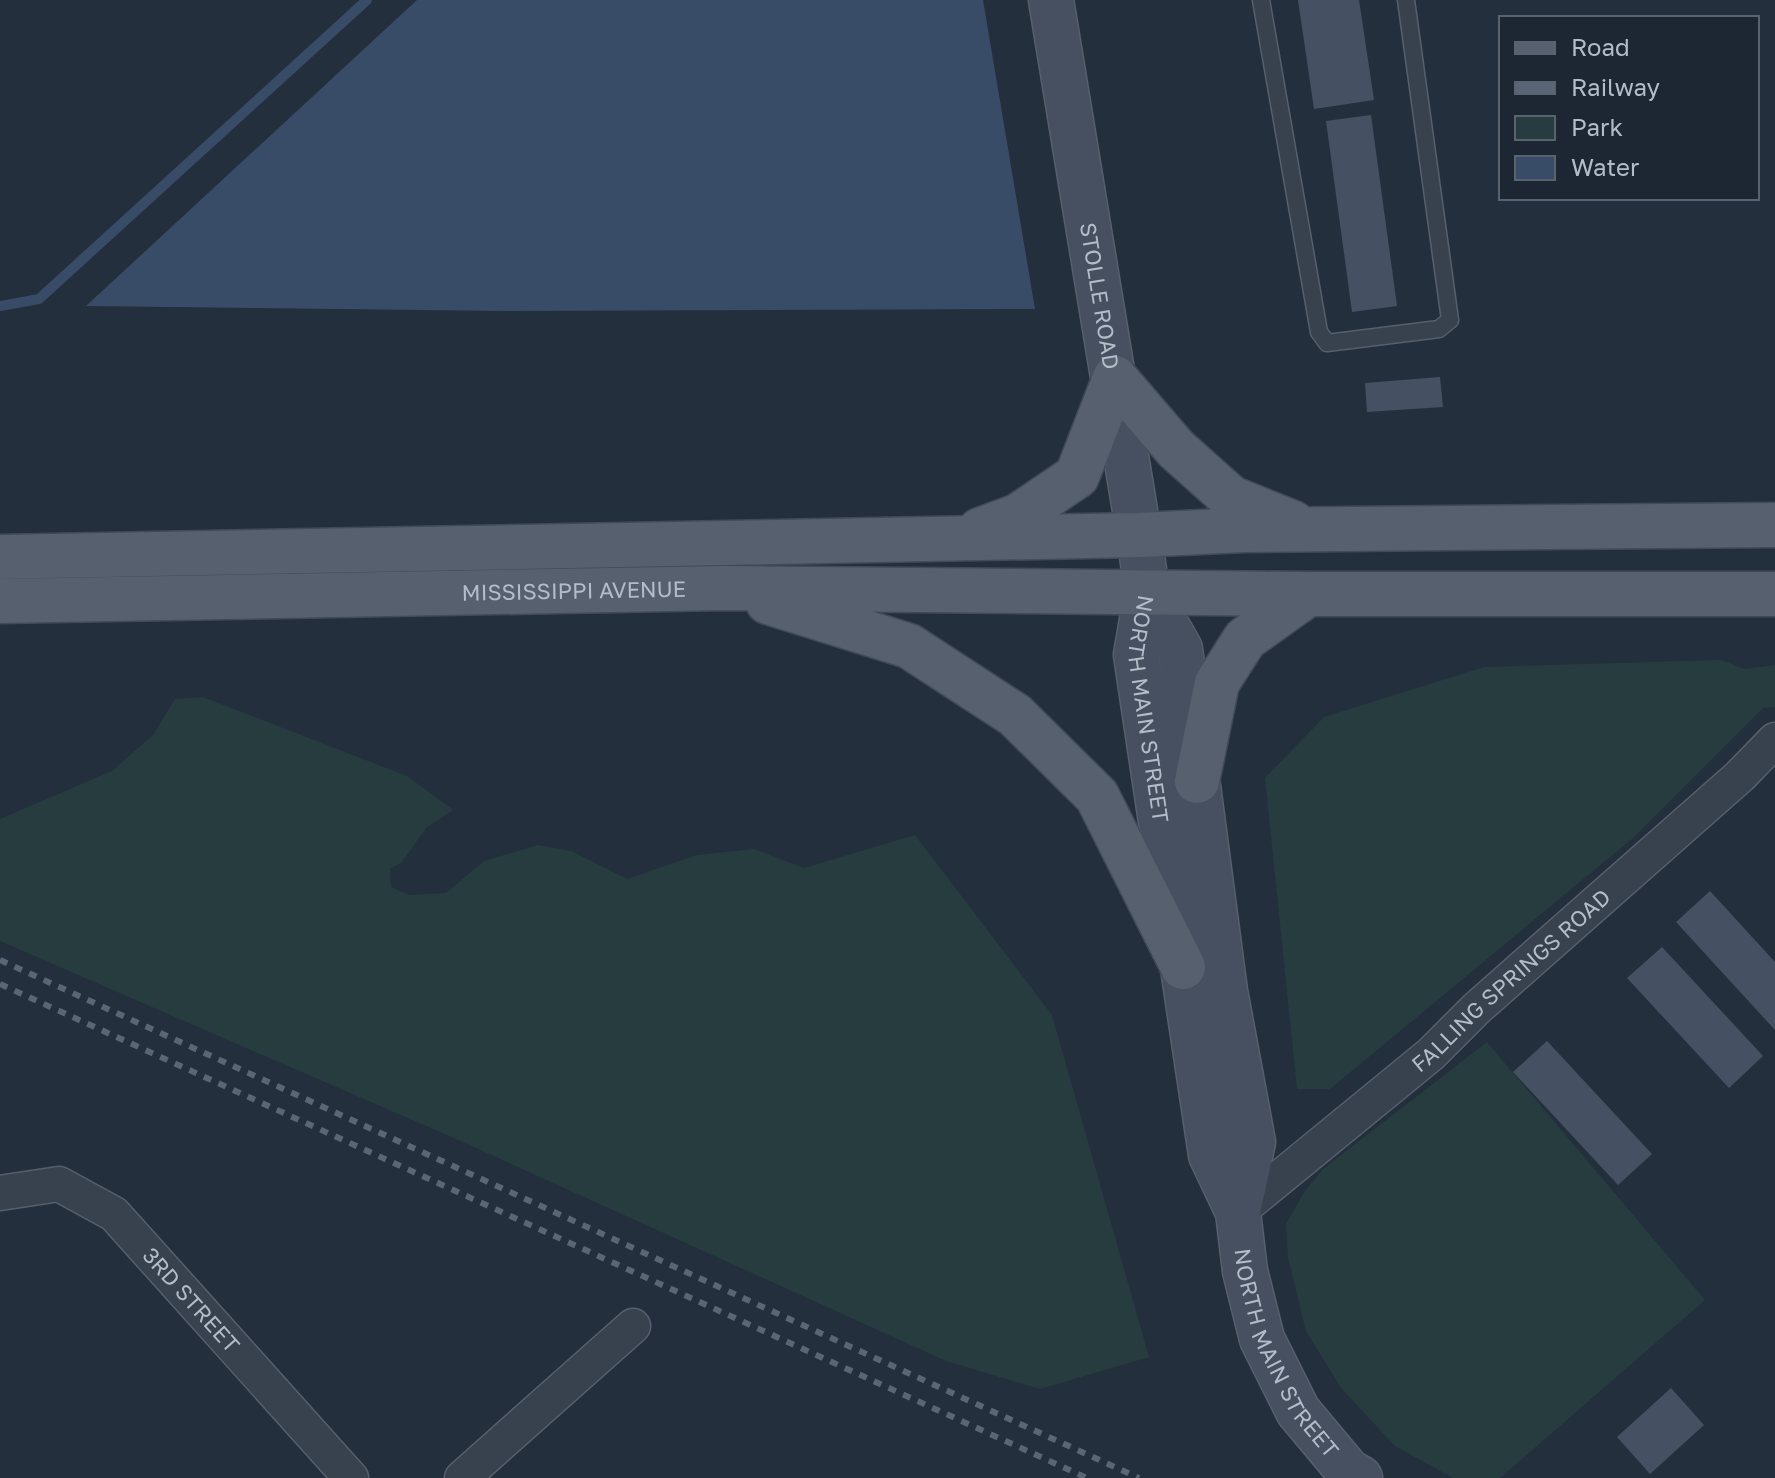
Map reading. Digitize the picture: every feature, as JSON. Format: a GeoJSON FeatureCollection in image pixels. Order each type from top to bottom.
{"type":"FeatureCollection","features":[{"type":"Feature","properties":{"kind":"main road","name":"STOLLE ROAD"},"geometry":{"type":"LineString","coordinates":[[1051,0],[1115,378],[1147,591]]}},
{"type":"Feature","properties":{"kind":"main road"},"geometry":{"type":"LineString","coordinates":[[959,538],[1018,516],[1077,476],[1115,378],[1176,449],[1231,498],[1308,530]]}},
{"type":"Feature","properties":{"kind":"main road","name":"MISSISSIPPI AVENUE"},"geometry":{"type":"LineString","coordinates":[[0,557],[1308,530],[1775,525]]}},
{"type":"Feature","properties":{"kind":"main road"},"geometry":{"type":"LineString","coordinates":[[724,588],[909,646],[1015,715],[1097,796],[1183,967]]}},
{"type":"Feature","properties":{"kind":"main road","name":"MISSISSIPPI AVENUE"},"geometry":{"type":"LineString","coordinates":[[0,601],[724,588],[1308,594],[1775,594]]}},
{"type":"Feature","properties":{"kind":"main road","name":"NORTH MAIN STREET"},"geometry":{"type":"LineString","coordinates":[[1147,591],[1180,649],[1225,991],[1253,1142],[1238,1212]]}},
{"type":"Feature","properties":{"kind":"main road","name":"NORTH MAIN STREET"},"geometry":{"type":"LineString","coordinates":[[1147,591],[1136,655],[1211,1155],[1238,1212],[1245,1271],[1262,1339],[1298,1411],[1349,1472],[1360,1478]]}},
{"type":"Feature","properties":{"kind":"main road"},"geometry":{"type":"LineString","coordinates":[[1197,781],[1217,683],[1245,639],[1308,594]]}},
{"type":"Feature","properties":{"kind":"street","name":"FALLING SPRINGS ROAD"},"geometry":{"type":"LineString","coordinates":[[1238,1212],[1431,1054],[1477,1008],[1740,776],[1775,740]]}},
{"type":"Feature","properties":{"kind":"street","name":"3RD STREET"},"geometry":{"type":"LineString","coordinates":[[0,1193],[59,1184],[114,1214],[351,1478]]}},
{"type":"Feature","properties":{"kind":"street"},"geometry":{"type":"LineString","coordinates":[[462,1478],[633,1326]]}},
{"type":"Feature","properties":{"kind":"lane"},"geometry":{"type":"LineString","coordinates":[[1261,0],[1319,332],[1327,343],[1439,329],[1450,320],[1406,0]]}},
{"type":"Feature","properties":{"kind":"green space"},"geometry":{"type":"Polygon","coordinates":[[[1721,660],[1744,669],[1775,665],[1775,707],[1763,708],[1633,838],[1330,1089],[1297,1089],[1265,778],[1324,717],[1484,667],[1721,660]]]}},
{"type":"Feature","properties":{"kind":"green space"},"geometry":{"type":"Polygon","coordinates":[[[203,697],[407,776],[453,810],[426,828],[402,862],[390,869],[391,887],[410,895],[446,893],[484,861],[538,845],[571,851],[627,879],[697,855],[754,849],[804,868],[915,835],[1052,1015],[1149,1357],[1040,1389],[946,1361],[463,1142],[0,941],[0,819],[112,771],[153,735],[175,699],[203,697]]]}},
{"type":"Feature","properties":{"kind":"green space"},"geometry":{"type":"Polygon","coordinates":[[[1487,1042],[1705,1300],[1500,1478],[1453,1478],[1395,1446],[1341,1388],[1306,1331],[1288,1258],[1286,1224],[1305,1191],[1323,1169],[1487,1042]]]}},
{"type":"Feature","properties":{"kind":"water"},"geometry":{"type":"Polygon","coordinates":[[[417,0],[983,0],[1035,309],[507,311],[86,306],[417,0]]]}},
{"type":"Feature","properties":{"kind":"building"},"geometry":{"type":"Polygon","coordinates":[[[1298,0],[1359,0],[1374,100],[1314,109],[1298,0]]]}},
{"type":"Feature","properties":{"kind":"building"},"geometry":{"type":"Polygon","coordinates":[[[1371,115],[1397,306],[1352,312],[1326,121],[1371,115]]]}},
{"type":"Feature","properties":{"kind":"building"},"geometry":{"type":"Polygon","coordinates":[[[1440,377],[1443,407],[1367,412],[1365,383],[1440,377]]]}},
{"type":"Feature","properties":{"kind":"building"},"geometry":{"type":"Polygon","coordinates":[[[1710,891],[1775,962],[1775,1030],[1676,922],[1710,891]]]}},
{"type":"Feature","properties":{"kind":"building"},"geometry":{"type":"Polygon","coordinates":[[[1662,947],[1763,1056],[1729,1088],[1627,978],[1662,947]]]}},
{"type":"Feature","properties":{"kind":"building"},"geometry":{"type":"Polygon","coordinates":[[[1547,1041],[1652,1154],[1618,1185],[1513,1072],[1547,1041]]]}},
{"type":"Feature","properties":{"kind":"building"},"geometry":{"type":"Polygon","coordinates":[[[1671,1388],[1704,1425],[1650,1474],[1617,1437],[1671,1388]]]}},
{"type":"Feature","properties":{"kind":"waterway"},"geometry":{"type":"LineString","coordinates":[[0,306],[39,299],[367,0]]}},
{"type":"Feature","properties":{"kind":"railway"},"geometry":{"type":"LineString","coordinates":[[0,960],[1139,1478]]}},
{"type":"Feature","properties":{"kind":"railway"},"geometry":{"type":"LineString","coordinates":[[0,984],[1087,1478]]}}]}
